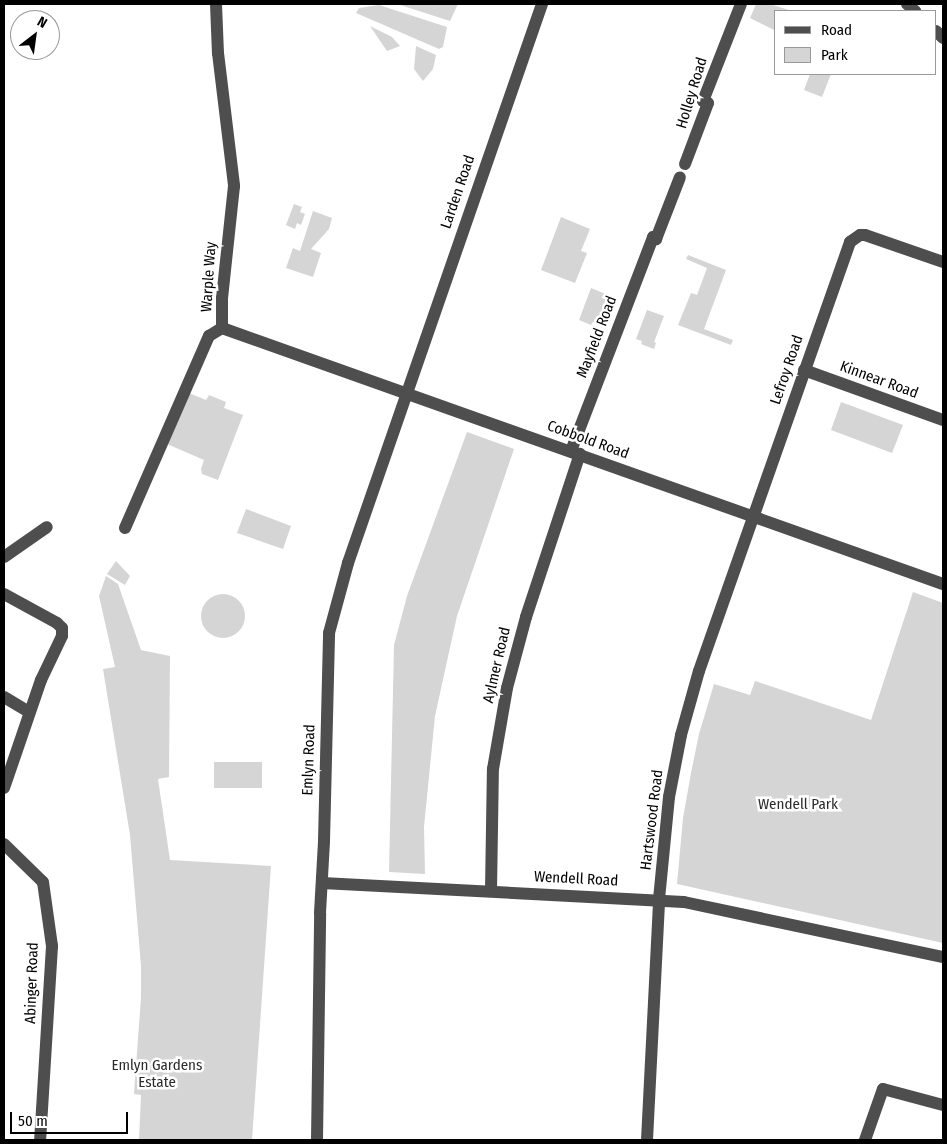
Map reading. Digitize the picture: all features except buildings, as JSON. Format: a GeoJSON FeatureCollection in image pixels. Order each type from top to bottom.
{"type":"FeatureCollection","features":[{"type":"Feature","properties":{"kind":"street","name":"Warple Way"},"geometry":{"type":"LineString","coordinates":[[125,528],[209,336],[222,328],[222,298],[234,186],[218,53],[216,4]]}},
{"type":"Feature","properties":{"kind":"street","name":"Larden Road"},"geometry":{"type":"LineString","coordinates":[[407,392],[542,4]]}},
{"type":"Feature","properties":{"kind":"street","name":"Holley Road"},"geometry":{"type":"LineString","coordinates":[[685,164],[708,103],[703,101],[741,4]]}},
{"type":"Feature","properties":{"kind":"street","name":"Mayfield Road"},"geometry":{"type":"LineString","coordinates":[[575,453],[653,237],[656,239],[680,177]]}},
{"type":"Feature","properties":{"kind":"street","name":"Lefroy Road"},"geometry":{"type":"LineString","coordinates":[[754,516],[850,242],[860,235],[870,236],[943,262]]}},
{"type":"Feature","properties":{"kind":"street","name":"Cobbold Road"},"geometry":{"type":"LineString","coordinates":[[222,328],[407,392],[943,584]]}},
{"type":"Feature","properties":{"kind":"street","name":"Kinnear Road"},"geometry":{"type":"LineString","coordinates":[[804,370],[943,420]]}},
{"type":"Feature","properties":{"kind":"street","name":"Emlyn Road"},"geometry":{"type":"LineString","coordinates":[[317,1140],[320,913],[329,633],[342,581],[407,392]]}},
{"type":"Feature","properties":{"kind":"street","name":"Aylmer Road"},"geometry":{"type":"LineString","coordinates":[[491,891],[493,769],[507,688],[526,616],[575,453]]}},
{"type":"Feature","properties":{"kind":"street","name":"Hartswood Road"},"geometry":{"type":"LineString","coordinates":[[647,1140],[659,900],[669,798],[681,735],[699,671],[754,516]]}},
{"type":"Feature","properties":{"kind":"street"},"geometry":{"type":"LineString","coordinates":[[4,557],[47,527]]}},
{"type":"Feature","properties":{"kind":"street"},"geometry":{"type":"LineString","coordinates":[[4,594],[57,623],[62,628],[62,636],[29,712],[4,788]]}},
{"type":"Feature","properties":{"kind":"street"},"geometry":{"type":"LineString","coordinates":[[4,697],[29,712]]}},
{"type":"Feature","properties":{"kind":"street","name":"Abinger Road"},"geometry":{"type":"LineString","coordinates":[[4,844],[43,882],[52,946],[40,1140]]}},
{"type":"Feature","properties":{"kind":"street","name":"Wendell Road"},"geometry":{"type":"LineString","coordinates":[[322,883],[684,902],[943,957]]}},
{"type":"Feature","properties":{"kind":"street"},"geometry":{"type":"LineString","coordinates":[[865,1140],[883,1089],[943,1105]]}},
{"type":"Feature","properties":{"kind":"green space"},"geometry":{"type":"Polygon","coordinates":[[[397,4],[458,4],[450,21],[397,4]]]}},
{"type":"Feature","properties":{"kind":"green space"},"geometry":{"type":"Polygon","coordinates":[[[756,4],[770,4],[789,10],[774,10],[774,30],[750,18],[756,4]]]}},
{"type":"Feature","properties":{"kind":"green space"},"geometry":{"type":"Polygon","coordinates":[[[379,5],[447,27],[443,47],[439,49],[356,13],[359,8],[379,5]]]}},
{"type":"Feature","properties":{"kind":"green space"},"geometry":{"type":"Polygon","coordinates":[[[370,26],[392,37],[400,46],[387,51],[370,26]]]}},
{"type":"Feature","properties":{"kind":"green space"},"geometry":{"type":"Polygon","coordinates":[[[416,46],[436,55],[433,69],[423,81],[414,69],[416,46]]]}},
{"type":"Feature","properties":{"kind":"green space"},"geometry":{"type":"Polygon","coordinates":[[[810,75],[831,75],[822,97],[804,90],[810,75]]]}},
{"type":"Feature","properties":{"kind":"green space"},"geometry":{"type":"Polygon","coordinates":[[[294,204],[302,207],[300,212],[305,214],[301,225],[297,223],[295,229],[286,225],[294,204]]]}},
{"type":"Feature","properties":{"kind":"green space"},"geometry":{"type":"Polygon","coordinates":[[[313,211],[332,218],[329,229],[311,249],[321,253],[313,277],[286,268],[293,248],[300,251],[313,211]]]}},
{"type":"Feature","properties":{"kind":"green space"},"geometry":{"type":"Polygon","coordinates":[[[561,217],[590,229],[581,251],[587,253],[575,283],[541,270],[561,217]]]}},
{"type":"Feature","properties":{"kind":"green space"},"geometry":{"type":"Polygon","coordinates":[[[688,255],[726,270],[704,329],[733,340],[731,345],[678,325],[691,293],[697,295],[707,268],[686,259],[688,255]]]}},
{"type":"Feature","properties":{"kind":"green space"},"geometry":{"type":"Polygon","coordinates":[[[591,288],[608,295],[597,323],[593,322],[591,325],[579,320],[591,288]]]}},
{"type":"Feature","properties":{"kind":"green space"},"geometry":{"type":"Polygon","coordinates":[[[647,310],[664,316],[654,342],[656,343],[654,349],[641,344],[642,341],[636,339],[647,310]]]}},
{"type":"Feature","properties":{"kind":"green space"},"geometry":{"type":"Polygon","coordinates":[[[189,393],[206,400],[209,395],[226,402],[224,408],[243,415],[218,480],[202,474],[201,469],[204,460],[167,444],[189,393]]]}},
{"type":"Feature","properties":{"kind":"green space"},"geometry":{"type":"Polygon","coordinates":[[[841,402],[903,425],[892,453],[831,430],[841,402]]]}},
{"type":"Feature","properties":{"kind":"green space"},"geometry":{"type":"Polygon","coordinates":[[[467,432],[514,449],[457,616],[435,716],[424,827],[425,874],[389,872],[394,645],[407,596],[467,432]]]}},
{"type":"Feature","properties":{"kind":"green space"},"geometry":{"type":"Polygon","coordinates":[[[246,509],[291,526],[283,549],[237,533],[246,509]]]}},
{"type":"Feature","properties":{"kind":"green space"},"geometry":{"type":"Polygon","coordinates":[[[116,561],[130,576],[125,585],[107,574],[116,561]]]}},
{"type":"Feature","properties":{"kind":"green space","name":"Emlyn Gardens Estate"},"geometry":{"type":"Polygon","coordinates":[[[106,576],[118,584],[141,650],[170,656],[169,777],[158,779],[170,860],[271,866],[252,1140],[139,1140],[141,1095],[134,1094],[141,997],[141,966],[130,835],[103,669],[115,667],[99,596],[106,576]]]}},
{"type":"Feature","properties":{"kind":"green space","name":"Wendell Park"},"geometry":{"type":"Polygon","coordinates":[[[913,592],[943,603],[943,943],[677,884],[683,818],[691,773],[699,734],[714,684],[750,695],[755,681],[871,720],[913,592]]]}},
{"type":"Feature","properties":{"kind":"green space"},"geometry":{"type":"Polygon","coordinates":[[[227,594],[239,600],[244,607],[244,625],[239,632],[232,637],[219,638],[211,635],[204,628],[201,612],[204,604],[211,597],[227,594]]]}},
{"type":"Feature","properties":{"kind":"green space"},"geometry":{"type":"Polygon","coordinates":[[[214,762],[262,762],[262,788],[214,788],[214,762]]]}}]}
